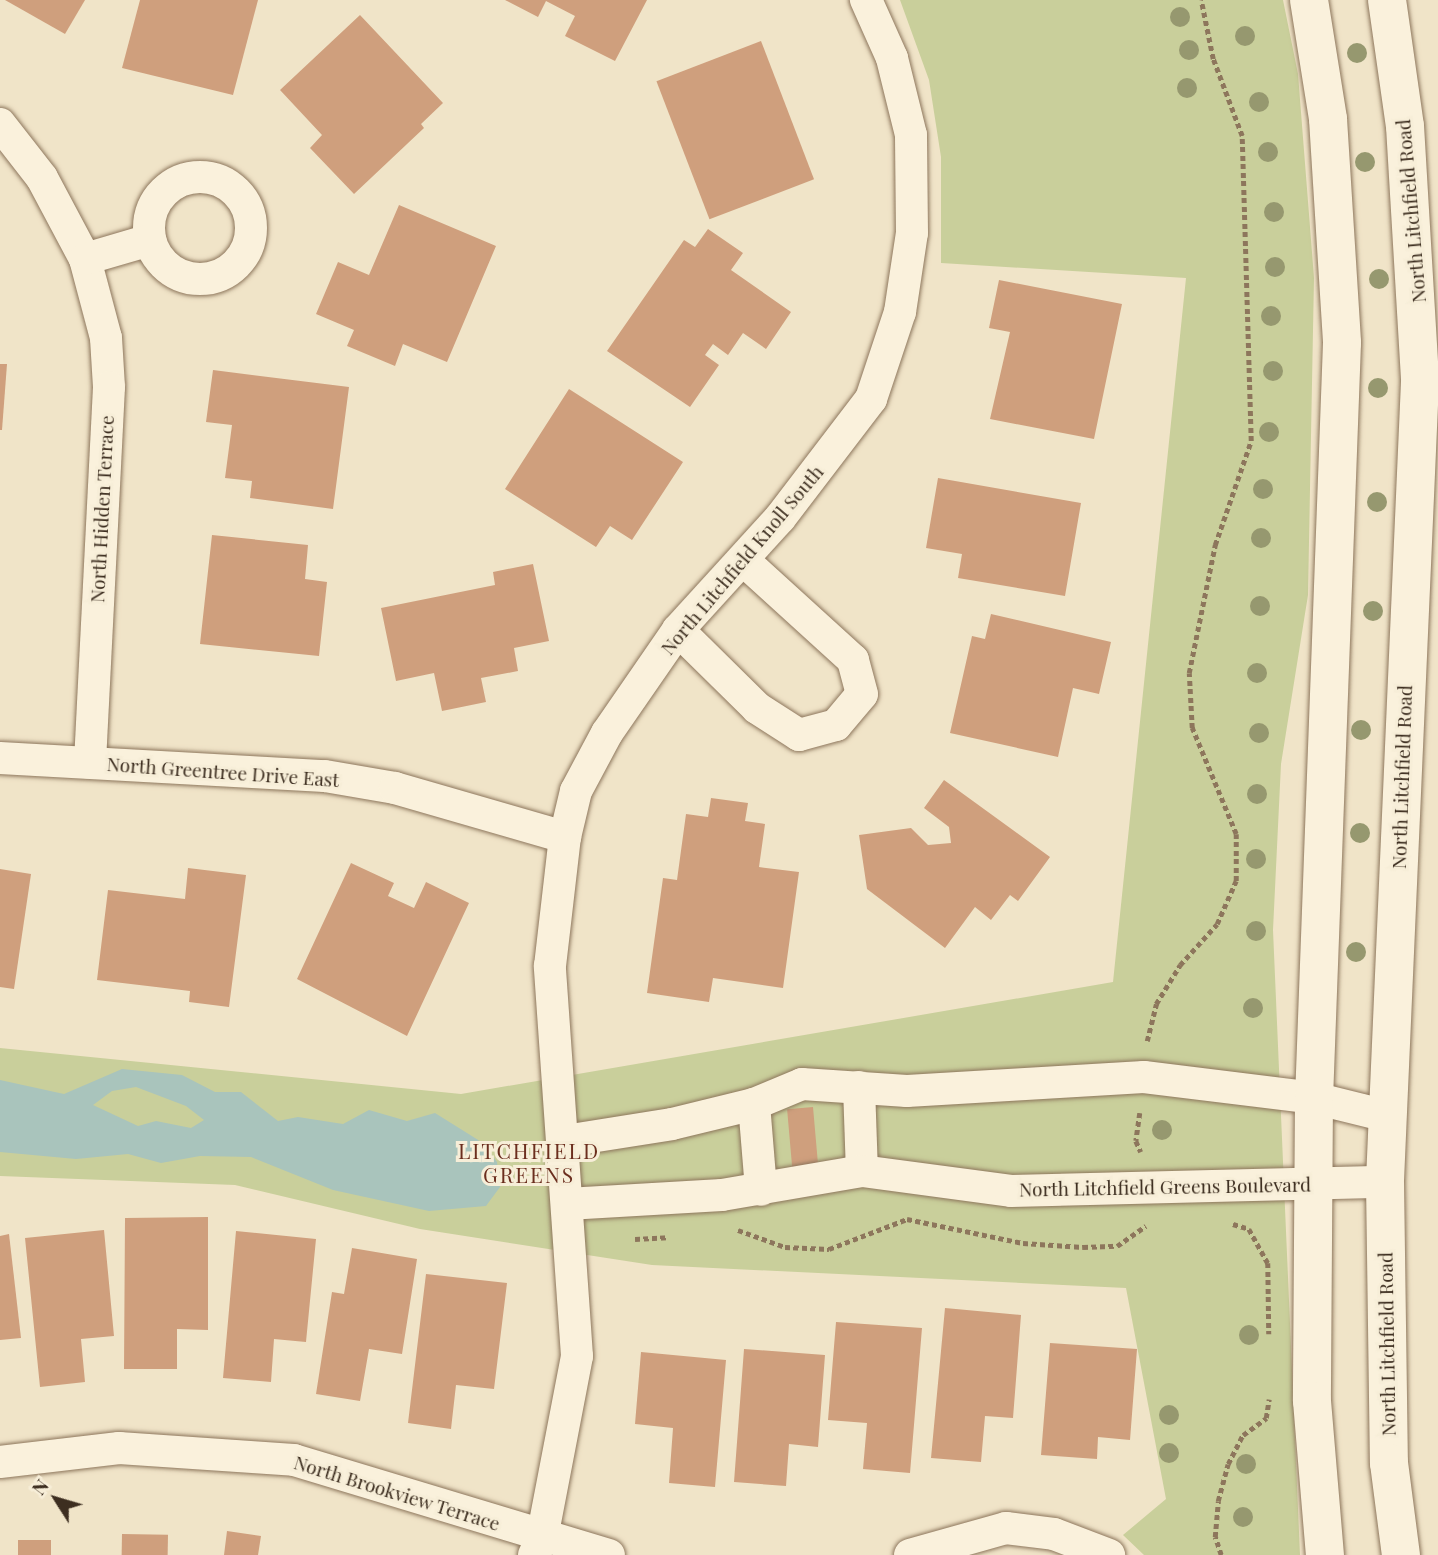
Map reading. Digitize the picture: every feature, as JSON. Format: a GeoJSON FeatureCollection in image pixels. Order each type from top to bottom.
{"type":"FeatureCollection","features":[{"type":"Feature","properties":{"kind":"main road"},"geometry":{"type":"LineString","coordinates":[[1309,0],[1328,119],[1342,342],[1314,1098],[1312,1402],[1325,1555]]}},
{"type":"Feature","properties":{"kind":"main road","name":"North Litchfield Road"},"geometry":{"type":"LineString","coordinates":[[1387,0],[1405,126],[1420,382],[1385,1182],[1389,1464],[1401,1555]]}},
{"type":"Feature","properties":{"kind":"street","name":"North Litchfield Knoll South"},"geometry":{"type":"LineString","coordinates":[[538,1547],[577,1356],[565,1141],[550,966],[565,837],[576,791],[607,733],[678,630],[743,560],[822,467],[871,398],[900,312],[912,233],[911,135],[892,58],[866,0]]}},
{"type":"Feature","properties":{"kind":"street","name":"North Hidden Terrace"},"geometry":{"type":"LineString","coordinates":[[0,124],[43,178],[85,259],[106,338],[108,387],[90,762]]}},
{"type":"Feature","properties":{"kind":"street"},"geometry":{"type":"LineString","coordinates":[[85,259],[150,240]]}},
{"type":"Feature","properties":{"kind":"street"},"geometry":{"type":"LineString","coordinates":[[678,630],[757,708],[799,735],[836,725],[862,695],[853,660],[743,560]]}},
{"type":"Feature","properties":{"kind":"street","name":"North Greentree Drive East"},"geometry":{"type":"LineString","coordinates":[[0,758],[325,776],[395,788],[565,837]]}},
{"type":"Feature","properties":{"kind":"street"},"geometry":{"type":"LineString","coordinates":[[565,1141],[754,1104],[802,1084],[907,1091],[1144,1077],[1314,1098],[1387,1116]]}},
{"type":"Feature","properties":{"kind":"street"},"geometry":{"type":"LineString","coordinates":[[859,1087],[862,1171]]}},
{"type":"Feature","properties":{"kind":"street"},"geometry":{"type":"LineString","coordinates":[[754,1104],[761,1191]]}},
{"type":"Feature","properties":{"kind":"street","name":"North Litchfield Greens Boulevard"},"geometry":{"type":"LineString","coordinates":[[567,1204],[761,1191],[862,1171],[1012,1191],[1150,1191],[1385,1182]]}},
{"type":"Feature","properties":{"kind":"street","name":"North Brookview Terrace"},"geometry":{"type":"LineString","coordinates":[[0,1462],[119,1448],[293,1460],[538,1547],[609,1555]]}},
{"type":"Feature","properties":{"kind":"street"},"geometry":{"type":"LineString","coordinates":[[911,1555],[1006,1528],[1054,1534],[1109,1555]]}},
{"type":"Feature","properties":{"kind":"path"},"geometry":{"type":"LineString","coordinates":[[726,1230],[785,1247],[829,1250],[907,1219],[1023,1243],[1117,1246],[1154,1221],[1150,1191],[1136,1141],[1156,1004],[1180,965],[1217,924],[1236,881],[1236,834],[1192,728],[1189,673],[1215,545],[1251,441],[1242,136],[1213,59],[1201,0]]}},
{"type":"Feature","properties":{"kind":"path"},"geometry":{"type":"LineString","coordinates":[[1226,1222],[1249,1229],[1268,1263],[1270,1342]]}},
{"type":"Feature","properties":{"kind":"path"},"geometry":{"type":"LineString","coordinates":[[625,1237],[650,1242],[676,1236]]}},
{"type":"Feature","properties":{"kind":"path"},"geometry":{"type":"LineString","coordinates":[[1221,1555],[1215,1537],[1217,1501],[1228,1464],[1243,1435],[1265,1418],[1270,1394]]}},
{"type":"Feature","properties":{"kind":"green space"},"geometry":{"type":"Polygon","coordinates":[[[900,0],[1283,0],[1298,74],[1314,278],[1308,595],[1281,764],[1273,930],[1300,1555],[1144,1555],[1123,1535],[1166,1499],[1126,1288],[652,1265],[420,1229],[235,1185],[0,1176],[0,1048],[461,1094],[1113,982],[1186,278],[941,263],[941,157],[929,80],[900,0]]]}},
{"type":"Feature","properties":{"kind":"water"},"geometry":{"type":"Polygon","coordinates":[[[122,1069],[182,1075],[215,1092],[241,1092],[278,1121],[298,1117],[343,1124],[369,1110],[407,1121],[435,1113],[483,1143],[497,1162],[500,1187],[486,1206],[429,1211],[333,1190],[251,1157],[200,1156],[161,1163],[128,1154],[76,1159],[0,1152],[0,1080],[64,1094],[122,1069]],[[136,1087],[112,1091],[93,1105],[138,1126],[156,1121],[191,1128],[204,1120],[186,1106],[136,1087]]]}},
{"type":"Feature","properties":{"kind":"building"},"geometry":{"type":"Polygon","coordinates":[[[5,0],[85,0],[65,34],[5,0]]]}},
{"type":"Feature","properties":{"kind":"building"},"geometry":{"type":"Polygon","coordinates":[[[140,0],[258,0],[233,95],[122,68],[140,0]]]}},
{"type":"Feature","properties":{"kind":"building"},"geometry":{"type":"Polygon","coordinates":[[[505,0],[647,0],[615,61],[565,36],[575,16],[546,1],[538,17],[505,0]]]}},
{"type":"Feature","properties":{"kind":"building"},"geometry":{"type":"Polygon","coordinates":[[[360,15],[443,103],[421,124],[424,128],[354,194],[310,148],[322,135],[280,90],[360,15]]]}},
{"type":"Feature","properties":{"kind":"building"},"geometry":{"type":"Polygon","coordinates":[[[761,41],[814,179],[709,219],[656,81],[761,41]]]}},
{"type":"Feature","properties":{"kind":"building"},"geometry":{"type":"Polygon","coordinates":[[[399,205],[496,246],[447,362],[403,344],[395,366],[347,346],[354,330],[316,314],[338,262],[369,275],[399,205]]]}},
{"type":"Feature","properties":{"kind":"building"},"geometry":{"type":"Polygon","coordinates":[[[708,229],[743,253],[731,270],[791,312],[766,349],[743,333],[728,355],[713,344],[705,355],[719,365],[690,407],[607,351],[684,240],[695,247],[708,229]]]}},
{"type":"Feature","properties":{"kind":"building"},"geometry":{"type":"Polygon","coordinates":[[[999,280],[1122,304],[1094,439],[990,419],[1010,332],[989,328],[999,280]]]}},
{"type":"Feature","properties":{"kind":"building"},"geometry":{"type":"Polygon","coordinates":[[[0,364],[7,364],[2,430],[0,430],[0,364]]]}},
{"type":"Feature","properties":{"kind":"building"},"geometry":{"type":"Polygon","coordinates":[[[213,370],[349,387],[333,509],[250,498],[252,481],[225,478],[232,425],[206,422],[213,370]]]}},
{"type":"Feature","properties":{"kind":"building"},"geometry":{"type":"Polygon","coordinates":[[[569,389],[683,462],[632,540],[610,526],[596,547],[505,489],[569,389]]]}},
{"type":"Feature","properties":{"kind":"building"},"geometry":{"type":"Polygon","coordinates":[[[938,478],[1081,503],[1065,596],[958,578],[962,554],[926,548],[938,478]]]}},
{"type":"Feature","properties":{"kind":"building"},"geometry":{"type":"Polygon","coordinates":[[[212,535],[308,545],[305,579],[327,582],[319,656],[200,644],[212,535]]]}},
{"type":"Feature","properties":{"kind":"building"},"geometry":{"type":"Polygon","coordinates":[[[533,564],[549,641],[514,648],[518,671],[481,678],[486,702],[442,711],[434,673],[396,681],[381,608],[495,585],[493,572],[533,564]]]}},
{"type":"Feature","properties":{"kind":"building"},"geometry":{"type":"Polygon","coordinates":[[[991,614],[1111,642],[1099,694],[1073,688],[1058,757],[950,733],[972,636],[985,639],[991,614]]]}},
{"type":"Feature","properties":{"kind":"building"},"geometry":{"type":"Polygon","coordinates":[[[944,780],[1050,857],[1018,901],[1010,895],[991,920],[975,907],[945,948],[867,889],[859,835],[911,828],[928,845],[951,843],[949,827],[924,808],[944,780]]]}},
{"type":"Feature","properties":{"kind":"building"},"geometry":{"type":"Polygon","coordinates":[[[711,798],[748,803],[745,821],[765,824],[759,867],[799,872],[783,988],[713,978],[709,1002],[647,993],[663,878],[677,880],[686,814],[708,817],[711,798]]]}},
{"type":"Feature","properties":{"kind":"building"},"geometry":{"type":"Polygon","coordinates":[[[351,863],[394,883],[388,896],[414,908],[426,882],[469,903],[407,1036],[297,979],[351,863]]]}},
{"type":"Feature","properties":{"kind":"building"},"geometry":{"type":"Polygon","coordinates":[[[188,868],[246,875],[229,1007],[189,1002],[190,991],[97,980],[108,890],[185,899],[188,868]]]}},
{"type":"Feature","properties":{"kind":"building"},"geometry":{"type":"Polygon","coordinates":[[[0,869],[31,874],[14,989],[0,987],[0,869]]]}},
{"type":"Feature","properties":{"kind":"building"},"geometry":{"type":"Polygon","coordinates":[[[813,1107],[818,1166],[792,1168],[787,1109],[813,1107]]]}},
{"type":"Feature","properties":{"kind":"building"},"geometry":{"type":"Polygon","coordinates":[[[208,1217],[208,1330],[177,1329],[177,1369],[124,1369],[125,1218],[208,1217]]]}},
{"type":"Feature","properties":{"kind":"building"},"geometry":{"type":"Polygon","coordinates":[[[104,1230],[114,1336],[81,1339],[85,1382],[40,1387],[25,1238],[104,1230]]]}},
{"type":"Feature","properties":{"kind":"building"},"geometry":{"type":"Polygon","coordinates":[[[236,1231],[316,1239],[306,1342],[274,1339],[271,1382],[223,1378],[236,1231]]]}},
{"type":"Feature","properties":{"kind":"building"},"geometry":{"type":"Polygon","coordinates":[[[9,1234],[21,1338],[0,1340],[0,1236],[9,1234]]]}},
{"type":"Feature","properties":{"kind":"building"},"geometry":{"type":"Polygon","coordinates":[[[352,1248],[417,1259],[402,1354],[369,1349],[360,1401],[316,1394],[332,1292],[344,1294],[352,1248]]]}},
{"type":"Feature","properties":{"kind":"building"},"geometry":{"type":"Polygon","coordinates":[[[426,1274],[507,1283],[494,1389],[456,1385],[451,1429],[408,1423],[426,1274]]]}},
{"type":"Feature","properties":{"kind":"building"},"geometry":{"type":"Polygon","coordinates":[[[945,1308],[1021,1315],[1013,1418],[985,1416],[981,1462],[931,1458],[945,1308]]]}},
{"type":"Feature","properties":{"kind":"building"},"geometry":{"type":"Polygon","coordinates":[[[836,1322],[922,1328],[910,1473],[863,1469],[867,1423],[828,1420],[836,1322]]]}},
{"type":"Feature","properties":{"kind":"building"},"geometry":{"type":"Polygon","coordinates":[[[1050,1343],[1137,1349],[1130,1440],[1098,1437],[1097,1459],[1041,1455],[1050,1343]]]}},
{"type":"Feature","properties":{"kind":"building"},"geometry":{"type":"Polygon","coordinates":[[[744,1349],[825,1355],[818,1447],[789,1444],[786,1486],[734,1482],[744,1349]]]}},
{"type":"Feature","properties":{"kind":"building"},"geometry":{"type":"Polygon","coordinates":[[[641,1352],[726,1360],[715,1487],[669,1483],[673,1428],[635,1424],[641,1352]]]}},
{"type":"Feature","properties":{"kind":"building"},"geometry":{"type":"Polygon","coordinates":[[[227,1531],[261,1536],[258,1555],[224,1555],[227,1531]]]}},
{"type":"Feature","properties":{"kind":"building"},"geometry":{"type":"Polygon","coordinates":[[[122,1534],[168,1535],[168,1555],[122,1555],[122,1534]]]}},
{"type":"Feature","properties":{"kind":"building"},"geometry":{"type":"Polygon","coordinates":[[[18,1540],[51,1540],[51,1555],[18,1555],[18,1540]]]}},
{"type":"Feature","properties":{"kind":"district","name":"LITCHFIELD GREENS"},"geometry":{"type":"Point","coordinates":[529,1162]}}]}
